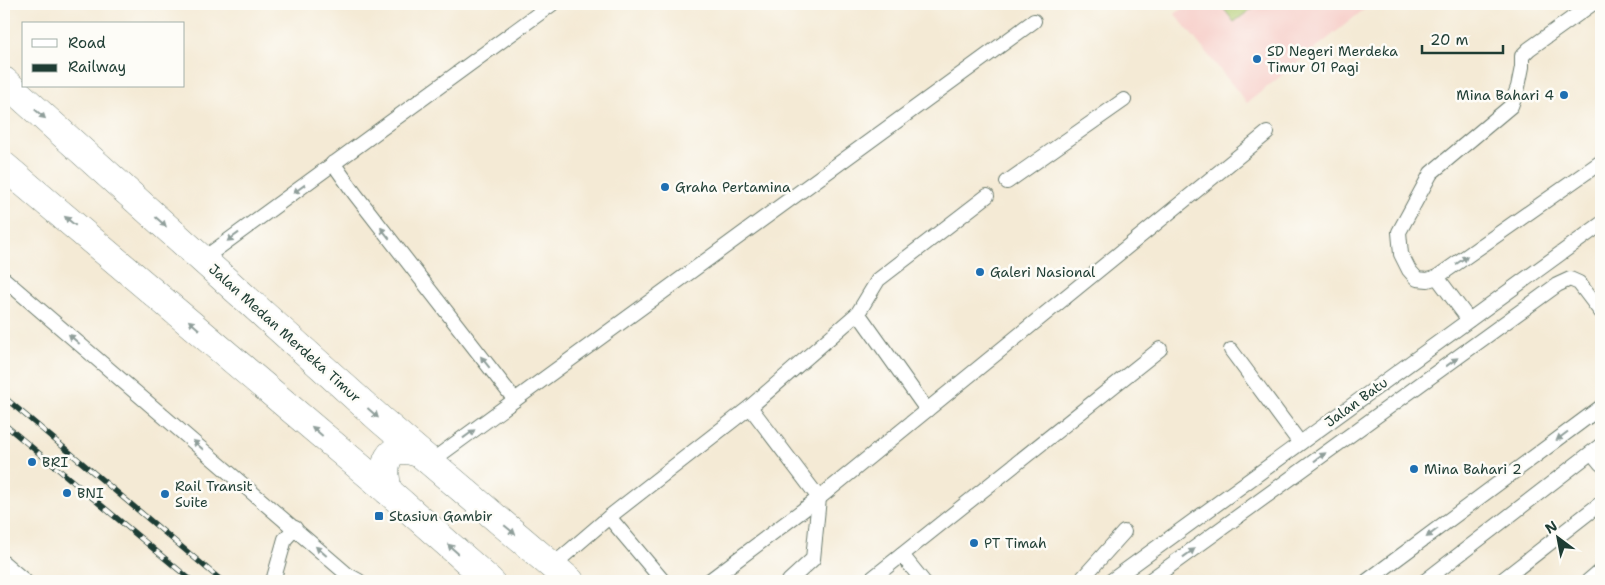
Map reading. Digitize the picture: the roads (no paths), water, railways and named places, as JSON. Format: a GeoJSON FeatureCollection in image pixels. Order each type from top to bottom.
{"type":"FeatureCollection","features":[{"type":"Feature","properties":{"kind":"main road","name":"Jalan Medan Merdeka Timur"},"geometry":{"type":"LineString","coordinates":[[4,81],[424,458],[561,574]]}},
{"type":"Feature","properties":{"kind":"main road"},"geometry":{"type":"LineString","coordinates":[[4,166],[388,491],[490,581]]}},
{"type":"Feature","properties":{"kind":"main road"},"geometry":{"type":"LineString","coordinates":[[388,491],[384,472],[388,457],[397,450],[402,449],[424,458]]}},
{"type":"Feature","properties":{"kind":"lane"},"geometry":{"type":"LineString","coordinates":[[202,259],[552,4]]}},
{"type":"Feature","properties":{"kind":"lane"},"geometry":{"type":"LineString","coordinates":[[1592,4],[1522,56],[1518,87],[1510,106],[1431,173],[1399,232],[1401,254],[1408,270],[1417,279],[1428,280],[1437,277],[1601,162]]}},
{"type":"Feature","properties":{"kind":"lane"},"geometry":{"type":"LineString","coordinates":[[424,458],[514,400],[1034,21]]}},
{"type":"Feature","properties":{"kind":"lane"},"geometry":{"type":"LineString","coordinates":[[1007,182],[1124,100]]}},
{"type":"Feature","properties":{"kind":"lane"},"geometry":{"type":"LineString","coordinates":[[709,581],[819,498],[1267,133]]}},
{"type":"Feature","properties":{"kind":"lane"},"geometry":{"type":"LineString","coordinates":[[333,164],[514,400]]}},
{"type":"Feature","properties":{"kind":"lane"},"geometry":{"type":"LineString","coordinates":[[561,574],[608,517],[750,408],[858,313],[878,280],[988,196]]}},
{"type":"Feature","properties":{"kind":"lane","name":"Jalan Batu"},"geometry":{"type":"LineString","coordinates":[[1111,581],[1601,224]]}},
{"type":"Feature","properties":{"kind":"lane"},"geometry":{"type":"LineString","coordinates":[[1437,277],[1469,320]]}},
{"type":"Feature","properties":{"kind":"lane"},"geometry":{"type":"LineString","coordinates":[[4,278],[348,574],[359,581]]}},
{"type":"Feature","properties":{"kind":"lane"},"geometry":{"type":"LineString","coordinates":[[1149,581],[1557,285],[1570,279],[1579,283],[1601,312]]}},
{"type":"Feature","properties":{"kind":"lane"},"geometry":{"type":"LineString","coordinates":[[858,313],[928,410]]}},
{"type":"Feature","properties":{"kind":"lane"},"geometry":{"type":"LineString","coordinates":[[868,581],[1160,349]]}},
{"type":"Feature","properties":{"kind":"lane"},"geometry":{"type":"LineString","coordinates":[[1231,350],[1300,443]]}},
{"type":"Feature","properties":{"kind":"lane"},"geometry":{"type":"LineString","coordinates":[[1367,581],[1601,407]]}},
{"type":"Feature","properties":{"kind":"lane"},"geometry":{"type":"LineString","coordinates":[[750,408],[819,498],[813,559],[789,581]]}},
{"type":"Feature","properties":{"kind":"lane"},"geometry":{"type":"LineString","coordinates":[[1433,579],[1597,449],[1601,464]]}},
{"type":"Feature","properties":{"kind":"lane"},"geometry":{"type":"LineString","coordinates":[[1501,581],[1601,502]]}},
{"type":"Feature","properties":{"kind":"lane"},"geometry":{"type":"LineString","coordinates":[[608,517],[663,581]]}},
{"type":"Feature","properties":{"kind":"lane"},"geometry":{"type":"LineString","coordinates":[[273,581],[285,539],[295,528]]}},
{"type":"Feature","properties":{"kind":"lane"},"geometry":{"type":"LineString","coordinates":[[1080,581],[1124,532]]}},
{"type":"Feature","properties":{"kind":"lane"},"geometry":{"type":"LineString","coordinates":[[902,555],[923,581]]}},
{"type":"Feature","properties":{"kind":"lane"},"geometry":{"type":"LineString","coordinates":[[4,563],[25,581]]}},
{"type":"Feature","properties":{"kind":"lane"},"geometry":{"type":"LineString","coordinates":[[1588,581],[1601,570]]}},
{"type":"Feature","properties":{"kind":"railway"},"geometry":{"type":"LineString","coordinates":[[4,397],[222,581]]}},
{"type":"Feature","properties":{"kind":"railway"},"geometry":{"type":"LineString","coordinates":[[4,424],[192,581]]}},
{"type":"Feature","properties":{"kind":"place","name":"SD Negeri Merdeka Timur 01 Pagi"},"geometry":{"type":"Point","coordinates":[1257,59]}},
{"type":"Feature","properties":{"kind":"place","name":"Mina Bahari 4"},"geometry":{"type":"Point","coordinates":[1564,95]}},
{"type":"Feature","properties":{"kind":"place","name":"Graha Pertamina"},"geometry":{"type":"Point","coordinates":[665,187]}},
{"type":"Feature","properties":{"kind":"place","name":"Galeri Nasional"},"geometry":{"type":"Point","coordinates":[980,272]}},
{"type":"Feature","properties":{"kind":"place","name":"BRI"},"geometry":{"type":"Point","coordinates":[32,462]}},
{"type":"Feature","properties":{"kind":"place","name":"Mina Bahari 2"},"geometry":{"type":"Point","coordinates":[1414,469]}},
{"type":"Feature","properties":{"kind":"place","name":"BNI"},"geometry":{"type":"Point","coordinates":[67,493]}},
{"type":"Feature","properties":{"kind":"place","name":"Rail Transit Suite"},"geometry":{"type":"Point","coordinates":[165,494]}},
{"type":"Feature","properties":{"kind":"place","name":"Stasiun Gambir"},"geometry":{"type":"Point","coordinates":[379,516]}},
{"type":"Feature","properties":{"kind":"place","name":"PT Timah"},"geometry":{"type":"Point","coordinates":[974,543]}}]}
